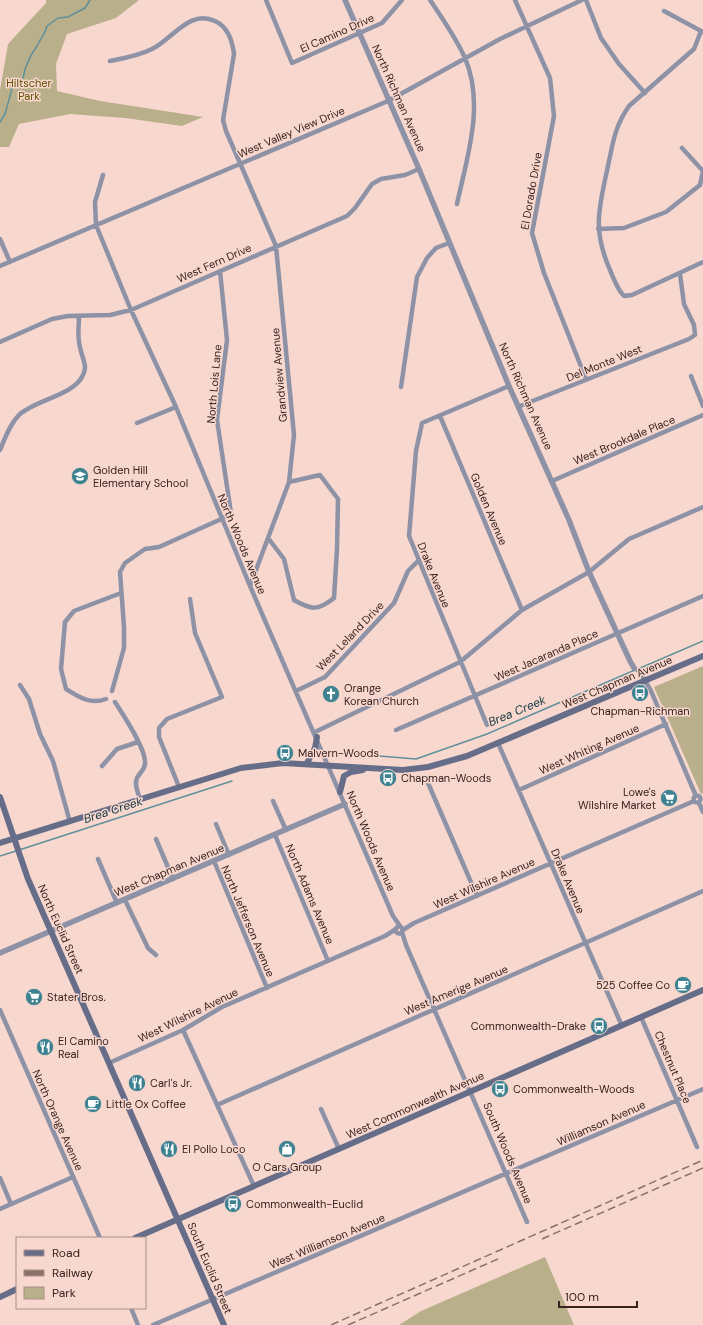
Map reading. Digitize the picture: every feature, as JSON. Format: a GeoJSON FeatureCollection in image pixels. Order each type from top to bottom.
{"type":"FeatureCollection","features":[{"type":"Feature","properties":{"kind":"main road","name":"West Chapman Avenue"},"geometry":{"type":"LineString","coordinates":[[0,843],[227,772],[283,763],[307,763],[403,770],[428,768],[467,756],[703,656]]}},
{"type":"Feature","properties":{"kind":"main road"},"geometry":{"type":"LineString","coordinates":[[307,763],[315,748],[316,734]]}},
{"type":"Feature","properties":{"kind":"main road"},"geometry":{"type":"LineString","coordinates":[[340,792],[344,776],[351,772],[370,768]]}},
{"type":"Feature","properties":{"kind":"main road","name":"North Euclid Street"},"geometry":{"type":"LineString","coordinates":[[0,797],[20,856],[51,932],[178,1219]]}},
{"type":"Feature","properties":{"kind":"main road","name":"West Commonwealth Avenue"},"geometry":{"type":"LineString","coordinates":[[137,1237],[703,990]]}},
{"type":"Feature","properties":{"kind":"main road","name":"South Euclid Street"},"geometry":{"type":"LineString","coordinates":[[178,1219],[224,1325]]}},
{"type":"Feature","properties":{"kind":"main road"},"geometry":{"type":"LineString","coordinates":[[0,1296],[16,1289]]}},
{"type":"Feature","properties":{"kind":"street","name":"El Camino Drive"},"geometry":{"type":"LineString","coordinates":[[266,0],[292,62],[360,34],[382,23],[402,0]]}},
{"type":"Feature","properties":{"kind":"street","name":"North Richman Avenue"},"geometry":{"type":"LineString","coordinates":[[346,0],[510,386],[552,480],[589,572],[634,668],[640,672],[645,680],[666,724],[699,799],[703,812]]}},
{"type":"Feature","properties":{"kind":"street"},"geometry":{"type":"LineString","coordinates":[[430,0],[450,30],[465,59],[472,80],[474,104],[472,134],[456,204]]}},
{"type":"Feature","properties":{"kind":"street","name":"El Dorado Drive"},"geometry":{"type":"LineString","coordinates":[[515,0],[550,78],[554,116],[532,233],[544,273],[586,379]]}},
{"type":"Feature","properties":{"kind":"street","name":"West Valley View Drive"},"geometry":{"type":"LineString","coordinates":[[0,266],[388,101],[500,39],[582,0]]}},
{"type":"Feature","properties":{"kind":"street"},"geometry":{"type":"LineString","coordinates":[[586,0],[601,38],[619,64],[645,93]]}},
{"type":"Feature","properties":{"kind":"street"},"geometry":{"type":"LineString","coordinates":[[664,11],[702,32],[694,49],[629,106],[615,131],[598,209],[598,229],[601,250],[618,290],[624,296],[632,295],[703,262]]}},
{"type":"Feature","properties":{"kind":"street","name":"Grandview Avenue"},"geometry":{"type":"LineString","coordinates":[[110,61],[135,56],[152,49],[166,41],[187,22],[198,18],[209,18],[222,24],[229,34],[234,54],[223,120],[226,131],[276,246],[294,435],[289,482],[250,586]]}},
{"type":"Feature","properties":{"kind":"street"},"geometry":{"type":"LineString","coordinates":[[598,229],[624,228],[666,212],[700,185],[703,171],[682,148]]}},
{"type":"Feature","properties":{"kind":"street","name":"West Fern Drive"},"geometry":{"type":"LineString","coordinates":[[0,342],[52,319],[79,316],[110,316],[131,310],[347,216],[356,208],[372,184],[381,179],[405,175],[419,169]]}},
{"type":"Feature","properties":{"kind":"street","name":"North Woods Avenue"},"geometry":{"type":"LineString","coordinates":[[103,175],[95,202],[96,225],[131,310],[176,407],[250,586],[316,734],[399,930],[472,1091]]}},
{"type":"Feature","properties":{"kind":"street"},"geometry":{"type":"LineString","coordinates":[[0,239],[10,262]]}},
{"type":"Feature","properties":{"kind":"street"},"geometry":{"type":"LineString","coordinates":[[401,387],[417,277],[427,258],[436,248],[449,243]]}},
{"type":"Feature","properties":{"kind":"street","name":"North Lois Lane"},"geometry":{"type":"LineString","coordinates":[[220,271],[227,340],[217,420],[231,512],[228,516],[222,519]]}},
{"type":"Feature","properties":{"kind":"street","name":"Del Monte West"},"geometry":{"type":"LineString","coordinates":[[520,406],[689,339],[695,335],[694,325],[684,304],[680,274]]}},
{"type":"Feature","properties":{"kind":"street"},"geometry":{"type":"LineString","coordinates":[[0,450],[12,423],[19,415],[33,405],[69,390],[80,380],[85,368],[79,346],[79,316]]}},
{"type":"Feature","properties":{"kind":"street"},"geometry":{"type":"LineString","coordinates":[[690,376],[703,406]]}},
{"type":"Feature","properties":{"kind":"street"},"geometry":{"type":"LineString","coordinates":[[440,416],[510,386]]}},
{"type":"Feature","properties":{"kind":"street"},"geometry":{"type":"LineString","coordinates":[[137,423],[176,407]]}},
{"type":"Feature","properties":{"kind":"street","name":"West Brookdale Place"},"geometry":{"type":"LineString","coordinates":[[552,480],[703,415]]}},
{"type":"Feature","properties":{"kind":"street","name":"Drake Avenue"},"geometry":{"type":"LineString","coordinates":[[440,416],[422,423],[416,451],[409,536],[418,561],[487,725]]}},
{"type":"Feature","properties":{"kind":"street","name":"Golden Avenue"},"geometry":{"type":"LineString","coordinates":[[440,416],[522,610]]}},
{"type":"Feature","properties":{"kind":"street"},"geometry":{"type":"LineString","coordinates":[[268,538],[284,559],[294,600],[307,608],[322,608],[334,598],[338,499],[320,475],[289,482]]}},
{"type":"Feature","properties":{"kind":"street"},"geometry":{"type":"LineString","coordinates":[[316,734],[460,662],[522,610],[589,572],[629,539],[703,507]]}},
{"type":"Feature","properties":{"kind":"street"},"geometry":{"type":"LineString","coordinates":[[112,691],[124,648],[120,572],[125,563],[145,549],[159,547],[222,519]]}},
{"type":"Feature","properties":{"kind":"street","name":"West Leland Drive"},"geometry":{"type":"LineString","coordinates":[[296,691],[325,677],[394,603],[408,571],[418,561]]}},
{"type":"Feature","properties":{"kind":"street"},"geometry":{"type":"LineString","coordinates":[[106,699],[95,702],[86,701],[66,689],[61,669],[65,622],[74,611],[121,593]]}},
{"type":"Feature","properties":{"kind":"street","name":"West Jacaranda Place"},"geometry":{"type":"LineString","coordinates":[[396,730],[703,596]]}},
{"type":"Feature","properties":{"kind":"street"},"geometry":{"type":"LineString","coordinates":[[179,787],[159,737],[159,728],[167,719],[222,696],[196,633],[190,599]]}},
{"type":"Feature","properties":{"kind":"street"},"geometry":{"type":"LineString","coordinates":[[20,685],[29,699],[40,734],[53,761],[70,822]]}},
{"type":"Feature","properties":{"kind":"street"},"geometry":{"type":"LineString","coordinates":[[116,702],[138,742],[146,761],[145,768],[137,778],[136,784],[140,799]]}},
{"type":"Feature","properties":{"kind":"street","name":"West Whiting Avenue"},"geometry":{"type":"LineString","coordinates":[[519,790],[666,724]]}},
{"type":"Feature","properties":{"kind":"street"},"geometry":{"type":"LineString","coordinates":[[102,766],[117,749],[138,742]]}},
{"type":"Feature","properties":{"kind":"street","name":"Drake Avenue"},"geometry":{"type":"LineString","coordinates":[[498,743],[622,1026]]}},
{"type":"Feature","properties":{"kind":"street"},"geometry":{"type":"LineString","coordinates":[[428,783],[477,896]]}},
{"type":"Feature","properties":{"kind":"street","name":"West Wilshire Avenue"},"geometry":{"type":"LineString","coordinates":[[109,1062],[183,1030],[222,1007],[699,799]]}},
{"type":"Feature","properties":{"kind":"street","name":"North Adams Avenue"},"geometry":{"type":"LineString","coordinates":[[273,802],[286,830]]}},
{"type":"Feature","properties":{"kind":"street","name":"West Chapman Avenue"},"geometry":{"type":"LineString","coordinates":[[0,953],[345,804]]}},
{"type":"Feature","properties":{"kind":"street","name":"North Jefferson Avenue"},"geometry":{"type":"LineString","coordinates":[[216,824],[229,855]]}},
{"type":"Feature","properties":{"kind":"street","name":"North Adams Avenue"},"geometry":{"type":"LineString","coordinates":[[275,835],[328,961]]}},
{"type":"Feature","properties":{"kind":"street"},"geometry":{"type":"LineString","coordinates":[[156,839],[173,879]]}},
{"type":"Feature","properties":{"kind":"street"},"geometry":{"type":"LineString","coordinates":[[98,859],[117,903]]}},
{"type":"Feature","properties":{"kind":"street","name":"North Jefferson Avenue"},"geometry":{"type":"LineString","coordinates":[[214,861],[267,988]]}},
{"type":"Feature","properties":{"kind":"street","name":"West Amerige Avenue"},"geometry":{"type":"LineString","coordinates":[[216,1105],[703,891]]}},
{"type":"Feature","properties":{"kind":"street"},"geometry":{"type":"LineString","coordinates":[[125,900],[148,948],[156,955]]}},
{"type":"Feature","properties":{"kind":"street","name":"North Orange Avenue"},"geometry":{"type":"LineString","coordinates":[[0,1010],[100,1237]]}},
{"type":"Feature","properties":{"kind":"street","name":"Chestnut Place"},"geometry":{"type":"LineString","coordinates":[[642,1017],[697,1147]]}},
{"type":"Feature","properties":{"kind":"street"},"geometry":{"type":"LineString","coordinates":[[183,1030],[254,1186]]}},
{"type":"Feature","properties":{"kind":"street","name":"Williamson Avenue"},"geometry":{"type":"LineString","coordinates":[[507,1174],[703,1089]]}},
{"type":"Feature","properties":{"kind":"street","name":"South Woods Avenue"},"geometry":{"type":"LineString","coordinates":[[472,1091],[527,1222]]}},
{"type":"Feature","properties":{"kind":"street"},"geometry":{"type":"LineString","coordinates":[[321,1109],[339,1149]]}},
{"type":"Feature","properties":{"kind":"street","name":"West Williamson Avenue"},"geometry":{"type":"LineString","coordinates":[[153,1325],[507,1174]]}},
{"type":"Feature","properties":{"kind":"street"},"geometry":{"type":"LineString","coordinates":[[0,1209],[73,1177]]}},
{"type":"Feature","properties":{"kind":"street"},"geometry":{"type":"LineString","coordinates":[[0,1178],[11,1204]]}},
{"type":"Feature","properties":{"kind":"street"},"geometry":{"type":"LineString","coordinates":[[131,1309],[138,1325]]}},
{"type":"Feature","properties":{"kind":"green space","name":"Hiltscher Park"},"geometry":{"type":"Polygon","coordinates":[[[46,0],[139,0],[116,18],[67,34],[56,64],[57,91],[100,101],[203,117],[182,126],[125,118],[70,114],[19,124],[9,147],[0,147],[0,90],[8,44],[46,3],[46,0]]]}},
{"type":"Feature","properties":{"kind":"green space"},"geometry":{"type":"Polygon","coordinates":[[[703,666],[703,793],[701,794],[654,687],[703,666]]]}},
{"type":"Feature","properties":{"kind":"green space"},"geometry":{"type":"Polygon","coordinates":[[[545,1257],[574,1325],[399,1325],[421,1311],[545,1257]]]}},
{"type":"Feature","properties":{"kind":"waterway"},"geometry":{"type":"LineString","coordinates":[[0,122],[5,114],[13,85],[23,78],[28,61],[47,26],[58,18],[68,17],[85,8],[90,0]]}},
{"type":"Feature","properties":{"kind":"waterway","name":"Brea Creek"},"geometry":{"type":"LineString","coordinates":[[638,669],[703,641]]}},
{"type":"Feature","properties":{"kind":"waterway","name":"Brea Creek"},"geometry":{"type":"LineString","coordinates":[[330,752],[416,759],[487,734],[635,670]]}},
{"type":"Feature","properties":{"kind":"waterway","name":"Brea Creek"},"geometry":{"type":"LineString","coordinates":[[19,850],[232,781]]}},
{"type":"Feature","properties":{"kind":"waterway","name":"Brea Creek"},"geometry":{"type":"LineString","coordinates":[[0,856],[16,851]]}},
{"type":"Feature","properties":{"kind":"railway"},"geometry":{"type":"LineString","coordinates":[[331,1325],[703,1160]]}},
{"type":"Feature","properties":{"kind":"railway"},"geometry":{"type":"LineString","coordinates":[[542,1239],[703,1168]]}},
{"type":"Feature","properties":{"kind":"railway"},"geometry":{"type":"LineString","coordinates":[[348,1325],[500,1258]]}},
{"type":"Feature","properties":{"kind":"place","name":"Golden Hill Elementary School"},"geometry":{"type":"Point","coordinates":[80,476]}},
{"type":"Feature","properties":{"kind":"place","name":"Chapman-Richman"},"geometry":{"type":"Point","coordinates":[640,693]}},
{"type":"Feature","properties":{"kind":"place","name":"Orange Korean Church"},"geometry":{"type":"Point","coordinates":[331,694]}},
{"type":"Feature","properties":{"kind":"place","name":"Malvern-Woods"},"geometry":{"type":"Point","coordinates":[285,753]}},
{"type":"Feature","properties":{"kind":"place","name":"Chapman-Woods"},"geometry":{"type":"Point","coordinates":[388,778]}},
{"type":"Feature","properties":{"kind":"place","name":"Lowe's Wilshire Market"},"geometry":{"type":"Point","coordinates":[669,798]}},
{"type":"Feature","properties":{"kind":"place","name":"525 Coffee Co"},"geometry":{"type":"Point","coordinates":[683,985]}},
{"type":"Feature","properties":{"kind":"place","name":"Stater Bros."},"geometry":{"type":"Point","coordinates":[34,997]}},
{"type":"Feature","properties":{"kind":"place","name":"Commonwealth-Drake"},"geometry":{"type":"Point","coordinates":[599,1026]}},
{"type":"Feature","properties":{"kind":"place","name":"El Camino Real"},"geometry":{"type":"Point","coordinates":[45,1047]}},
{"type":"Feature","properties":{"kind":"place","name":"Carl's Jr."},"geometry":{"type":"Point","coordinates":[137,1083]}},
{"type":"Feature","properties":{"kind":"place","name":"Commonwealth-Woods"},"geometry":{"type":"Point","coordinates":[500,1089]}},
{"type":"Feature","properties":{"kind":"place","name":"Little Ox Coffee"},"geometry":{"type":"Point","coordinates":[93,1104]}},
{"type":"Feature","properties":{"kind":"place","name":"El Pollo Loco"},"geometry":{"type":"Point","coordinates":[169,1149]}},
{"type":"Feature","properties":{"kind":"place","name":"O Cars Group"},"geometry":{"type":"Point","coordinates":[287,1149]}},
{"type":"Feature","properties":{"kind":"place","name":"Commonwealth-Euclid"},"geometry":{"type":"Point","coordinates":[233,1204]}}]}
